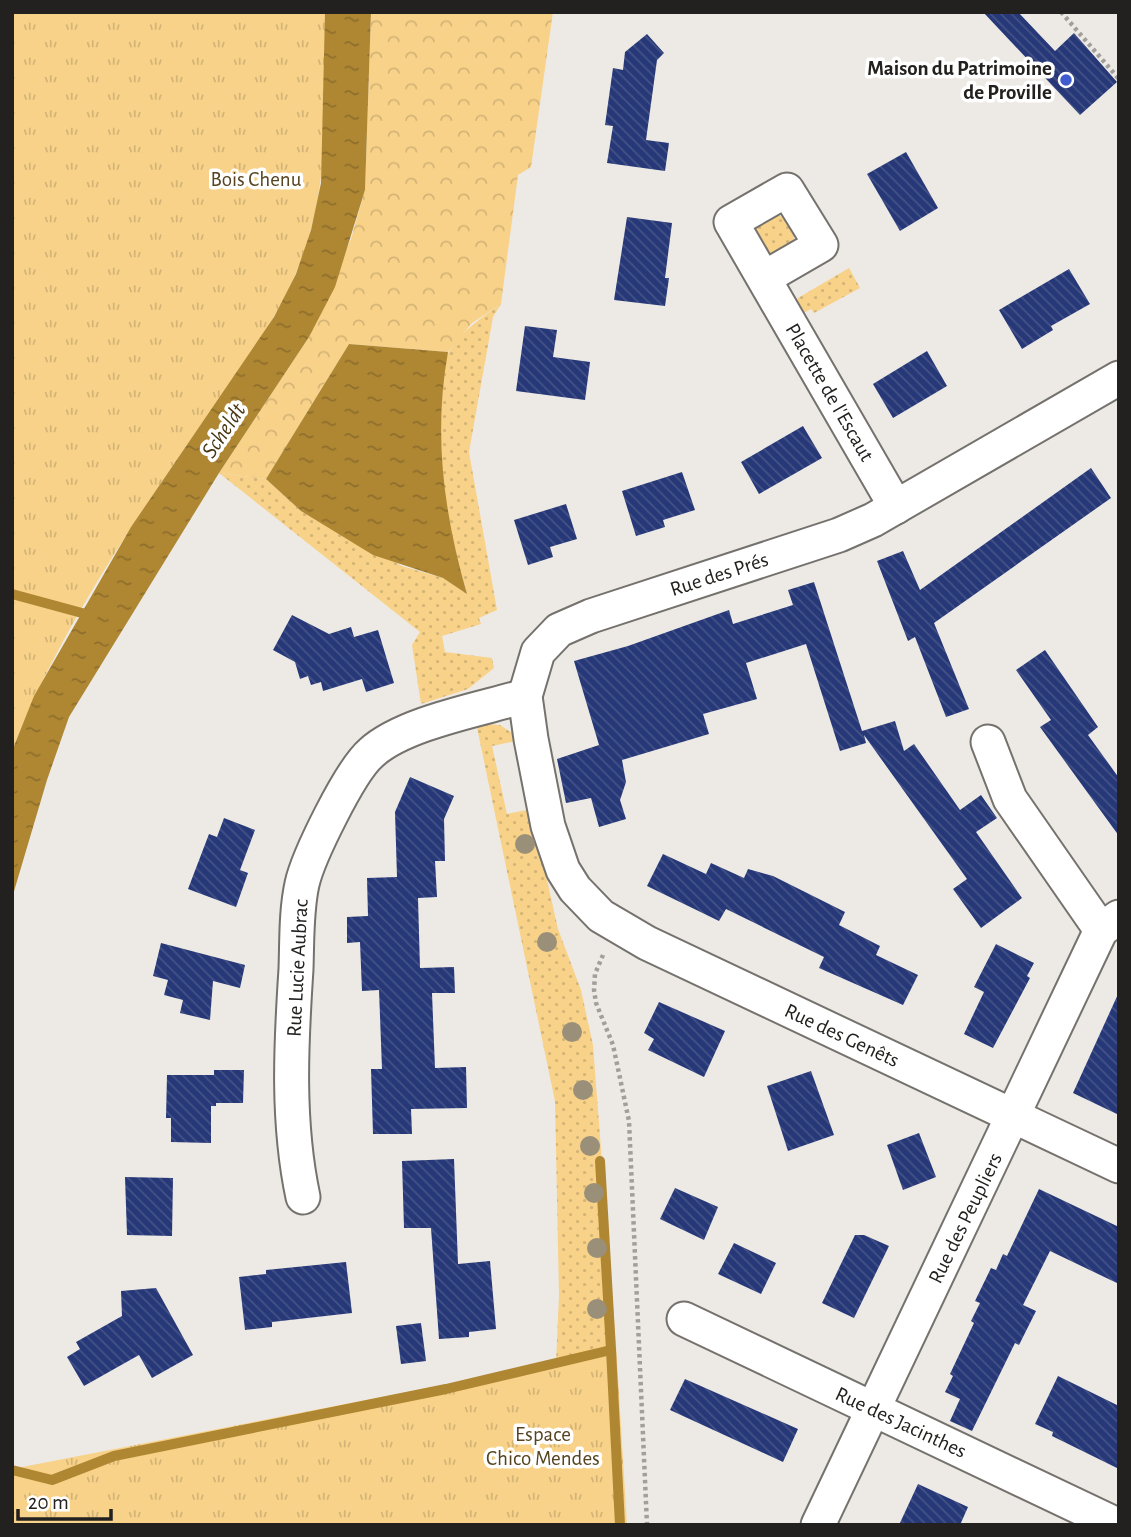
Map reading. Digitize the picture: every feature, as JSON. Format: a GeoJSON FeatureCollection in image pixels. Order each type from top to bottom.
{"type":"FeatureCollection","features":[{"type":"Feature","properties":{"kind":"street","name":"Placette de l'Escaut"},"geometry":{"type":"LineString","coordinates":[[764,278],[897,507]]}},
{"type":"Feature","properties":{"kind":"street","name":"Rue des Prés"},"geometry":{"type":"LineString","coordinates":[[575,889],[559,859],[548,825],[525,696],[538,652],[559,630],[591,616],[839,535],[897,507],[1117,382]]}},
{"type":"Feature","properties":{"kind":"street","name":"Rue Lucie Aubrac"},"geometry":{"type":"LineString","coordinates":[[303,1197],[295,1160],[291,1110],[299,909],[309,864],[340,800],[370,753],[403,733],[525,696]]}},
{"type":"Feature","properties":{"kind":"street"},"geometry":{"type":"LineString","coordinates":[[988,742],[1010,799],[1110,923]]}},
{"type":"Feature","properties":{"kind":"street","name":"Rue des Genêts"},"geometry":{"type":"LineString","coordinates":[[575,889],[601,916],[626,933],[1119,1166]]}},
{"type":"Feature","properties":{"kind":"street","name":"Rue des Peupliers"},"geometry":{"type":"LineString","coordinates":[[818,1525],[1014,1115],[1110,923]]}},
{"type":"Feature","properties":{"kind":"street","name":"Rue des Jacinthes"},"geometry":{"type":"LineString","coordinates":[[684,1319],[1117,1525]]}},
{"type":"Feature","properties":{"kind":"path"},"geometry":{"type":"LineString","coordinates":[[1061,12],[1119,79]]}},
{"type":"Feature","properties":{"kind":"path"},"geometry":{"type":"LineString","coordinates":[[626,933],[614,941],[603,954],[595,974],[594,990],[613,1045],[629,1121],[647,1525]]}},
{"type":"Feature","properties":{"kind":"green space","name":"Bois Chenu"},"geometry":{"type":"Polygon","coordinates":[[[12,12],[325,12],[326,94],[324,148],[317,202],[311,229],[289,288],[258,343],[112,557],[47,671],[12,751],[12,12]]]}},
{"type":"Feature","properties":{"kind":"green space"},"geometry":{"type":"Polygon","coordinates":[[[371,12],[553,12],[531,167],[518,175],[501,304],[472,323],[448,352],[349,344],[266,479],[219,473],[309,337],[351,239],[365,190],[371,12]]]}},
{"type":"Feature","properties":{"kind":"green space"},"geometry":{"type":"Polygon","coordinates":[[[773,214],[790,223],[794,237],[793,242],[773,255],[766,253],[755,232],[757,226],[773,214]]]}},
{"type":"Feature","properties":{"kind":"green space"},"geometry":{"type":"Polygon","coordinates":[[[849,268],[860,288],[814,313],[811,309],[800,315],[796,308],[798,298],[849,268]]]}},
{"type":"Feature","properties":{"kind":"green space"},"geometry":{"type":"Polygon","coordinates":[[[501,304],[493,317],[469,452],[497,610],[479,618],[481,624],[442,636],[445,652],[492,658],[494,668],[468,689],[421,704],[412,645],[420,632],[219,473],[266,479],[301,511],[402,566],[443,578],[467,593],[447,513],[443,485],[440,403],[448,352],[467,330],[501,304]]]}},
{"type":"Feature","properties":{"kind":"green space"},"geometry":{"type":"Polygon","coordinates":[[[476,723],[500,725],[514,734],[516,741],[492,746],[507,814],[531,809],[558,929],[581,990],[593,1045],[616,1344],[556,1363],[559,1295],[555,1101],[476,723]]]}},
{"type":"Feature","properties":{"kind":"green space","name":"Espace Chico Mendes"},"geometry":{"type":"Polygon","coordinates":[[[616,1344],[627,1525],[12,1525],[12,1469],[556,1363],[616,1344]]]}},
{"type":"Feature","properties":{"kind":"water","name":"Scheldt"},"geometry":{"type":"Polygon","coordinates":[[[325,12],[371,12],[365,190],[335,287],[309,337],[219,473],[69,717],[12,898],[12,751],[34,696],[131,527],[274,317],[296,274],[311,230],[321,183],[325,12]]]}},
{"type":"Feature","properties":{"kind":"water"},"geometry":{"type":"Polygon","coordinates":[[[349,344],[448,352],[441,414],[443,474],[452,534],[467,594],[443,578],[373,555],[301,511],[266,479],[349,344]]]}},
{"type":"Feature","properties":{"kind":"building"},"geometry":{"type":"Polygon","coordinates":[[[983,12],[1018,12],[1055,51],[1074,33],[1117,82],[1080,115],[983,12]]]}},
{"type":"Feature","properties":{"kind":"building"},"geometry":{"type":"Polygon","coordinates":[[[647,34],[664,53],[657,60],[646,140],[669,143],[665,171],[607,163],[613,126],[605,125],[613,68],[623,70],[625,52],[647,34]]]}},
{"type":"Feature","properties":{"kind":"building"},"geometry":{"type":"Polygon","coordinates":[[[906,152],[938,208],[900,231],[867,174],[906,152]]]}},
{"type":"Feature","properties":{"kind":"building"},"geometry":{"type":"Polygon","coordinates":[[[627,217],[672,223],[665,278],[669,278],[665,306],[614,300],[627,217]]]}},
{"type":"Feature","properties":{"kind":"building"},"geometry":{"type":"Polygon","coordinates":[[[1069,269],[1090,304],[1051,326],[1053,330],[1022,349],[999,310],[1069,269]]]}},
{"type":"Feature","properties":{"kind":"building"},"geometry":{"type":"Polygon","coordinates":[[[525,326],[557,330],[553,357],[590,362],[585,400],[516,391],[525,326]]]}},
{"type":"Feature","properties":{"kind":"building"},"geometry":{"type":"Polygon","coordinates":[[[927,351],[947,386],[893,418],[873,384],[927,351]]]}},
{"type":"Feature","properties":{"kind":"building"},"geometry":{"type":"Polygon","coordinates":[[[803,426],[822,458],[759,494],[741,462],[803,426]]]}},
{"type":"Feature","properties":{"kind":"building"},"geometry":{"type":"Polygon","coordinates":[[[1091,468],[1111,498],[934,623],[969,709],[946,717],[915,637],[908,641],[877,561],[903,551],[920,590],[1091,468]]]}},
{"type":"Feature","properties":{"kind":"building"},"geometry":{"type":"Polygon","coordinates":[[[682,472],[695,510],[663,520],[665,527],[636,536],[622,491],[682,472]]]}},
{"type":"Feature","properties":{"kind":"building"},"geometry":{"type":"Polygon","coordinates":[[[566,504],[577,539],[550,547],[553,557],[528,565],[514,520],[566,504]]]}},
{"type":"Feature","properties":{"kind":"building"},"geometry":{"type":"Polygon","coordinates":[[[814,582],[862,731],[895,721],[904,751],[914,744],[960,810],[981,795],[997,818],[976,832],[1022,898],[981,928],[953,889],[967,879],[864,735],[866,743],[840,751],[806,644],[746,663],[757,699],[703,714],[709,734],[622,760],[626,782],[620,800],[626,819],[599,827],[591,798],[566,803],[557,759],[599,745],[574,661],[628,646],[729,610],[733,624],[793,605],[788,590],[814,582]]]}},
{"type":"Feature","properties":{"kind":"building"},"geometry":{"type":"Polygon","coordinates":[[[292,615],[329,634],[351,627],[354,637],[378,630],[394,683],[366,692],[362,679],[323,691],[321,682],[311,685],[308,676],[300,679],[295,662],[273,650],[292,615]]]}},
{"type":"Feature","properties":{"kind":"building"},"geometry":{"type":"Polygon","coordinates":[[[1045,650],[1098,727],[1088,735],[1119,778],[1119,836],[1040,727],[1051,720],[1016,670],[1045,650]]]}},
{"type":"Feature","properties":{"kind":"building"},"geometry":{"type":"Polygon","coordinates":[[[410,777],[454,796],[444,819],[445,861],[435,861],[437,897],[418,898],[420,968],[454,967],[455,993],[432,993],[435,1068],[466,1067],[467,1108],[411,1109],[412,1134],[373,1134],[371,1069],[382,1069],[379,990],[362,991],[360,942],[347,943],[347,917],[368,916],[367,878],[397,877],[395,812],[410,777]]]}},
{"type":"Feature","properties":{"kind":"building"},"geometry":{"type":"Polygon","coordinates":[[[224,818],[255,830],[240,870],[248,873],[236,907],[188,889],[209,834],[217,837],[224,818]]]}},
{"type":"Feature","properties":{"kind":"building"},"geometry":{"type":"Polygon","coordinates":[[[663,854],[706,874],[711,863],[744,878],[748,869],[773,876],[845,912],[839,925],[880,946],[876,955],[918,975],[903,1005],[819,968],[824,957],[726,909],[719,921],[647,886],[663,854]]]}},
{"type":"Feature","properties":{"kind":"building"},"geometry":{"type":"Polygon","coordinates":[[[161,943],[245,965],[240,988],[213,981],[210,1020],[180,1013],[183,1000],[164,995],[168,980],[153,976],[161,943]]]}},
{"type":"Feature","properties":{"kind":"building"},"geometry":{"type":"Polygon","coordinates":[[[996,944],[1034,963],[1027,976],[1030,978],[993,1048],[964,1034],[984,992],[974,987],[996,944]]]}},
{"type":"Feature","properties":{"kind":"building"},"geometry":{"type":"Polygon","coordinates":[[[1119,992],[1119,1115],[1073,1093],[1119,992]]]}},
{"type":"Feature","properties":{"kind":"building"},"geometry":{"type":"Polygon","coordinates":[[[659,1002],[725,1031],[704,1077],[648,1050],[654,1039],[644,1033],[659,1002]]]}},
{"type":"Feature","properties":{"kind":"building"},"geometry":{"type":"Polygon","coordinates":[[[214,1070],[244,1070],[243,1103],[216,1103],[216,1106],[211,1106],[211,1143],[171,1142],[171,1118],[166,1118],[167,1075],[214,1075],[214,1070]]]}},
{"type":"Feature","properties":{"kind":"building"},"geometry":{"type":"Polygon","coordinates":[[[811,1071],[834,1135],[788,1151],[767,1086],[811,1071]]]}},
{"type":"Feature","properties":{"kind":"building"},"geometry":{"type":"Polygon","coordinates":[[[919,1133],[936,1177],[903,1190],[887,1145],[919,1133]]]}},
{"type":"Feature","properties":{"kind":"building"},"geometry":{"type":"Polygon","coordinates":[[[454,1159],[458,1264],[490,1261],[496,1329],[469,1332],[469,1337],[439,1339],[431,1228],[404,1228],[402,1161],[454,1159]]]}},
{"type":"Feature","properties":{"kind":"building"},"geometry":{"type":"Polygon","coordinates":[[[125,1177],[173,1178],[172,1236],[127,1235],[125,1177]]]}},
{"type":"Feature","properties":{"kind":"building"},"geometry":{"type":"Polygon","coordinates":[[[675,1188],[718,1207],[704,1240],[660,1219],[675,1188]]]}},
{"type":"Feature","properties":{"kind":"building"},"geometry":{"type":"Polygon","coordinates":[[[1039,1189],[1119,1227],[1119,1284],[1050,1251],[1023,1305],[1036,1311],[1019,1345],[1015,1343],[972,1431],[950,1421],[960,1399],[945,1392],[953,1376],[950,1374],[974,1323],[971,1321],[980,1303],[975,1301],[991,1268],[996,1270],[1003,1254],[1007,1256],[1039,1189]]]}},
{"type":"Feature","properties":{"kind":"building"},"geometry":{"type":"Polygon","coordinates":[[[855,1235],[864,1235],[889,1246],[854,1318],[822,1303],[855,1235]]]}},
{"type":"Feature","properties":{"kind":"building"},"geometry":{"type":"Polygon","coordinates":[[[734,1243],[776,1263],[761,1294],[718,1274],[734,1243]]]}},
{"type":"Feature","properties":{"kind":"building"},"geometry":{"type":"Polygon","coordinates":[[[346,1262],[352,1313],[272,1322],[272,1327],[245,1330],[239,1277],[266,1274],[266,1270],[346,1262]]]}},
{"type":"Feature","properties":{"kind":"building"},"geometry":{"type":"Polygon","coordinates":[[[156,1288],[193,1355],[152,1378],[139,1355],[84,1386],[67,1357],[80,1349],[76,1342],[122,1316],[121,1291],[156,1288]]]}},
{"type":"Feature","properties":{"kind":"building"},"geometry":{"type":"Polygon","coordinates":[[[421,1323],[426,1361],[401,1364],[396,1326],[421,1323]]]}},
{"type":"Feature","properties":{"kind":"building"},"geometry":{"type":"Polygon","coordinates":[[[1058,1376],[1119,1406],[1119,1469],[1052,1436],[1053,1432],[1035,1424],[1058,1376]]]}},
{"type":"Feature","properties":{"kind":"building"},"geometry":{"type":"Polygon","coordinates":[[[685,1379],[798,1429],[783,1462],[670,1410],[685,1379]]]}},
{"type":"Feature","properties":{"kind":"building"},"geometry":{"type":"Polygon","coordinates":[[[918,1484],[968,1507],[960,1525],[899,1525],[918,1484]]]}},
{"type":"Feature","properties":{"kind":"waterway"},"geometry":{"type":"LineString","coordinates":[[12,594],[93,616]]}},
{"type":"Feature","properties":{"kind":"waterway"},"geometry":{"type":"LineString","coordinates":[[12,1470],[52,1480],[114,1456],[446,1389],[611,1350],[600,1161]]}},
{"type":"Feature","properties":{"kind":"waterway"},"geometry":{"type":"LineString","coordinates":[[611,1350],[620,1525]]}},
{"type":"Feature","properties":{"kind":"place","name":"Maison du Patrimoine de Proville"},"geometry":{"type":"Point","coordinates":[1066,80]}}]}
